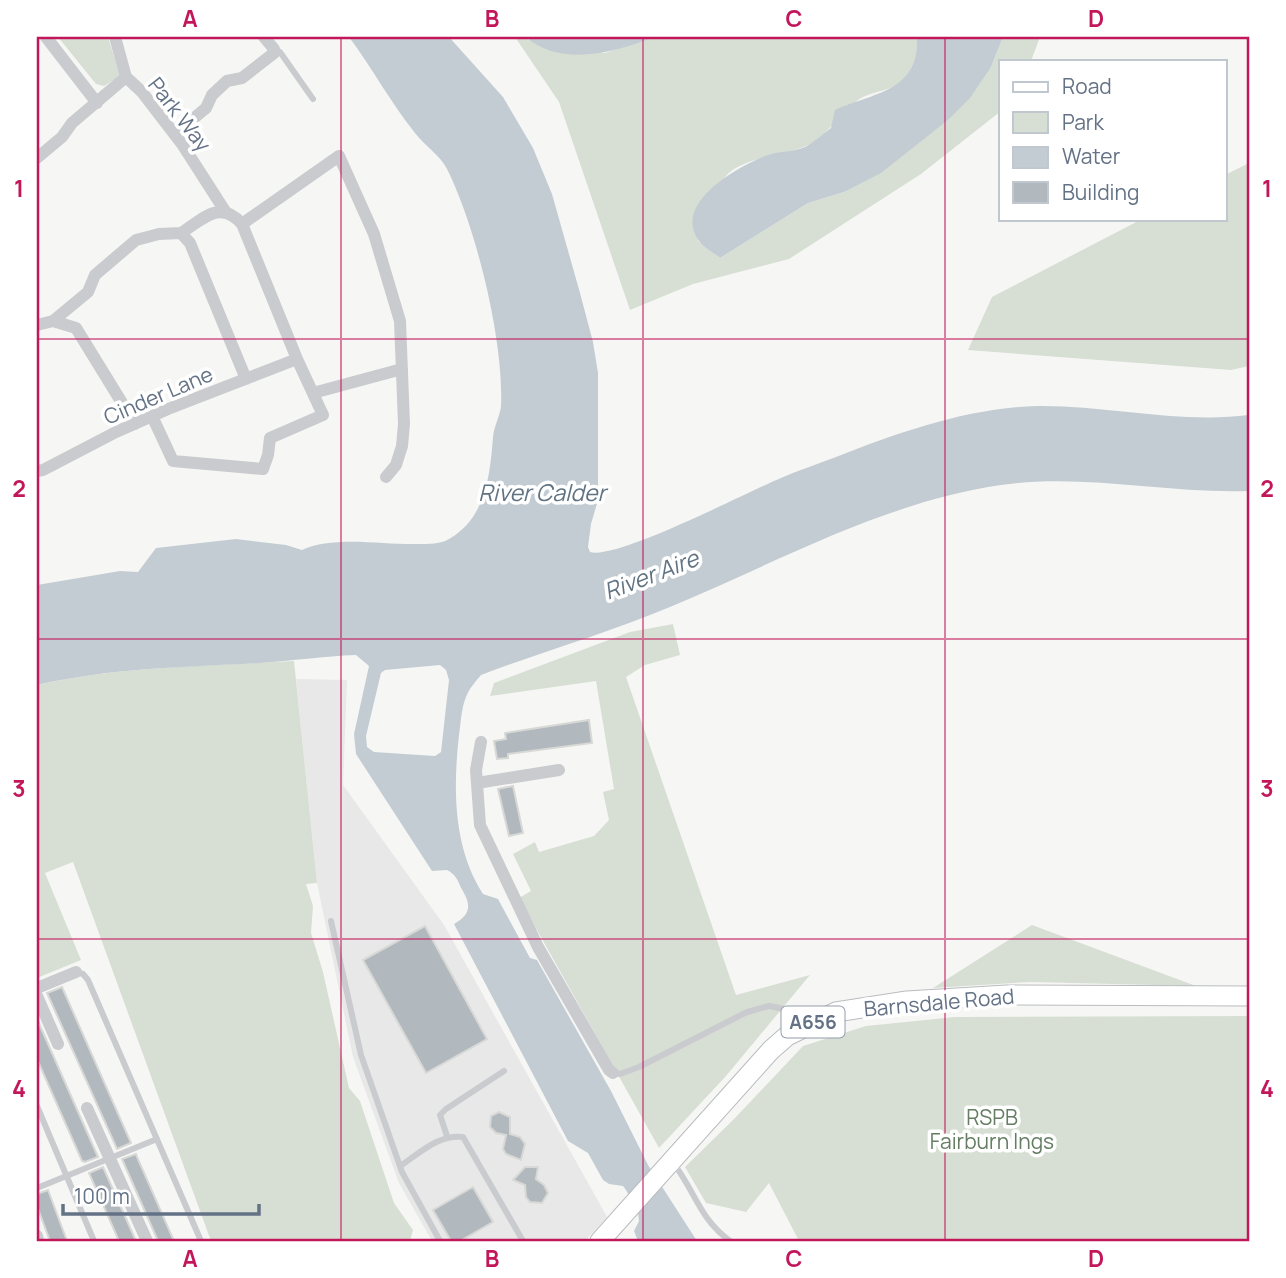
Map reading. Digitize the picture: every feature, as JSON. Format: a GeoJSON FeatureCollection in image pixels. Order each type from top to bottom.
{"type":"FeatureCollection","features":[{"type":"Feature","properties":{"kind":"main road","name":"Barnsdale Road"},"geometry":{"type":"LineString","coordinates":[[600,1241],[771,1050],[787,1036],[820,1018],[847,1010],[932,999],[1046,995],[1249,996]]}},
{"type":"Feature","properties":{"kind":"street"},"geometry":{"type":"LineString","coordinates":[[46,37],[97,103]]}},
{"type":"Feature","properties":{"kind":"street","name":"Park Way"},"geometry":{"type":"LineString","coordinates":[[115,37],[127,77],[175,134],[225,211],[234,215],[242,224]]}},
{"type":"Feature","properties":{"kind":"street"},"geometry":{"type":"LineString","coordinates":[[175,134],[206,108],[212,95],[227,81],[242,78],[274,53],[264,37]]}},
{"type":"Feature","properties":{"kind":"street"},"geometry":{"type":"LineString","coordinates":[[37,158],[62,137],[72,123],[127,77]]}},
{"type":"Feature","properties":{"kind":"street"},"geometry":{"type":"LineString","coordinates":[[152,416],[173,461],[263,469],[270,438],[323,415],[242,224],[339,156],[374,234],[400,321],[404,424],[397,465],[386,477]]}},
{"type":"Feature","properties":{"kind":"street"},"geometry":{"type":"LineString","coordinates":[[37,325],[53,321],[88,292],[95,275],[136,240],[159,234],[181,233],[212,213],[225,211]]}},
{"type":"Feature","properties":{"kind":"street"},"geometry":{"type":"LineString","coordinates":[[181,233],[190,243],[246,379]]}},
{"type":"Feature","properties":{"kind":"street"},"geometry":{"type":"LineString","coordinates":[[53,321],[76,328],[135,424]]}},
{"type":"Feature","properties":{"kind":"street","name":"Cinder Lane"},"geometry":{"type":"LineString","coordinates":[[37,471],[152,416],[297,359]]}},
{"type":"Feature","properties":{"kind":"street"},"geometry":{"type":"LineString","coordinates":[[313,393],[402,369]]}},
{"type":"Feature","properties":{"kind":"street"},"geometry":{"type":"LineString","coordinates":[[481,742],[477,755],[480,825],[538,947],[613,1073]]}},
{"type":"Feature","properties":{"kind":"street"},"geometry":{"type":"LineString","coordinates":[[477,783],[559,770]]}},
{"type":"Feature","properties":{"kind":"street"},"geometry":{"type":"LineString","coordinates":[[37,988],[76,972]]}},
{"type":"Feature","properties":{"kind":"street"},"geometry":{"type":"LineString","coordinates":[[37,996],[58,1044]]}},
{"type":"Feature","properties":{"kind":"street"},"geometry":{"type":"LineString","coordinates":[[87,1108],[147,1241]]}},
{"type":"Feature","properties":{"kind":"lane"},"geometry":{"type":"LineString","coordinates":[[274,50],[280,52],[313,99]]}},
{"type":"Feature","properties":{"kind":"lane"},"geometry":{"type":"LineString","coordinates":[[331,921],[361,1055],[400,1166],[440,1241]]}},
{"type":"Feature","properties":{"kind":"lane"},"geometry":{"type":"LineString","coordinates":[[76,972],[83,974],[88,981],[201,1241]]}},
{"type":"Feature","properties":{"kind":"lane"},"geometry":{"type":"LineString","coordinates":[[613,1073],[620,1074],[639,1067],[747,1012],[769,1006],[784,1009],[800,1028]]}},
{"type":"Feature","properties":{"kind":"lane"},"geometry":{"type":"LineString","coordinates":[[447,1136],[440,1115],[446,1108],[504,1070]]}},
{"type":"Feature","properties":{"kind":"lane"},"geometry":{"type":"LineString","coordinates":[[37,1106],[93,1241]]}},
{"type":"Feature","properties":{"kind":"lane"},"geometry":{"type":"LineString","coordinates":[[400,1166],[447,1136],[463,1137],[523,1241]]}},
{"type":"Feature","properties":{"kind":"lane"},"geometry":{"type":"LineString","coordinates":[[37,1188],[157,1139]]}},
{"type":"Feature","properties":{"kind":"lane"},"geometry":{"type":"LineString","coordinates":[[666,1165],[714,1229],[730,1241]]}},
{"type":"Feature","properties":{"kind":"shaded area"},"geometry":{"type":"Polygon","coordinates":[[[296,679],[347,680],[343,785],[444,925],[607,1217],[585,1241],[432,1241],[399,1183],[353,1057],[317,883],[296,679]]]}},
{"type":"Feature","properties":{"kind":"green space"},"geometry":{"type":"Polygon","coordinates":[[[58,37],[108,37],[120,76],[104,86],[96,84],[58,37]]]}},
{"type":"Feature","properties":{"kind":"green space"},"geometry":{"type":"Polygon","coordinates":[[[515,37],[605,53],[654,37],[917,37],[914,63],[896,86],[858,100],[810,144],[741,165],[726,176],[698,241],[720,258],[808,203],[844,192],[948,120],[991,67],[1003,37],[1040,37],[1031,60],[999,60],[999,113],[921,174],[789,259],[693,284],[630,310],[559,102],[515,37]]]}},
{"type":"Feature","properties":{"kind":"green space"},"geometry":{"type":"Polygon","coordinates":[[[1249,163],[1249,366],[1231,370],[968,350],[992,297],[1140,220],[1226,220],[1226,174],[1249,163]]]}},
{"type":"Feature","properties":{"kind":"green space"},"geometry":{"type":"Polygon","coordinates":[[[673,624],[680,655],[645,665],[626,677],[736,995],[810,975],[726,1076],[659,1148],[519,898],[531,891],[513,854],[535,842],[539,852],[594,836],[609,820],[603,792],[614,789],[596,681],[490,696],[494,683],[630,632],[673,624]]]}},
{"type":"Feature","properties":{"kind":"green space"},"geometry":{"type":"Polygon","coordinates":[[[294,661],[317,883],[306,884],[313,906],[311,933],[323,972],[349,1088],[360,1101],[394,1203],[413,1230],[410,1241],[211,1241],[73,862],[45,873],[81,960],[37,978],[37,685],[133,670],[294,661]]]}},
{"type":"Feature","properties":{"kind":"green space"},"geometry":{"type":"Polygon","coordinates":[[[1032,925],[1196,986],[1030,982],[933,988],[1032,925]]]}},
{"type":"Feature","properties":{"kind":"green space","name":"RSPB Fairburn Ings"},"geometry":{"type":"Polygon","coordinates":[[[1249,1016],[1249,1241],[799,1241],[769,1183],[746,1212],[706,1203],[685,1167],[803,1046],[866,1026],[955,1017],[1249,1016]]]}},
{"type":"Feature","properties":{"kind":"water"},"geometry":{"type":"Polygon","coordinates":[[[349,37],[449,37],[503,97],[533,148],[552,194],[593,342],[598,373],[598,500],[591,524],[588,547],[590,552],[605,552],[626,546],[795,472],[885,439],[960,416],[1037,406],[1169,416],[1249,415],[1249,491],[1187,490],[1063,481],[1001,485],[958,493],[873,519],[647,616],[481,675],[470,688],[461,716],[456,797],[461,837],[473,876],[483,894],[498,899],[530,958],[537,960],[611,1091],[648,1165],[697,1241],[638,1241],[634,1231],[639,1221],[638,1213],[626,1190],[623,1186],[609,1184],[603,1180],[588,1153],[568,1141],[454,924],[464,916],[468,908],[467,899],[457,880],[447,870],[432,871],[356,754],[354,734],[369,666],[356,655],[120,672],[37,685],[37,585],[120,571],[138,572],[156,548],[236,539],[286,545],[302,550],[314,545],[343,542],[438,543],[461,530],[478,508],[488,480],[494,433],[501,406],[501,380],[493,318],[478,252],[447,169],[406,122],[349,37]],[[440,665],[385,670],[381,673],[366,736],[367,747],[374,752],[435,756],[441,752],[449,680],[446,670],[440,665]]]}},
{"type":"Feature","properties":{"kind":"water"},"geometry":{"type":"Polygon","coordinates":[[[526,37],[654,37],[606,52],[572,55],[540,47],[526,37]]]}},
{"type":"Feature","properties":{"kind":"water"},"geometry":{"type":"Polygon","coordinates":[[[917,37],[1003,37],[991,67],[970,98],[948,120],[881,173],[844,192],[808,203],[720,258],[699,241],[693,227],[694,213],[712,188],[741,167],[756,160],[805,147],[831,128],[835,110],[879,93],[902,80],[911,69],[916,55],[917,37]]]}},
{"type":"Feature","properties":{"kind":"building"},"geometry":{"type":"Polygon","coordinates":[[[589,720],[592,743],[508,754],[508,758],[497,759],[494,741],[506,739],[505,733],[589,720]]]}},
{"type":"Feature","properties":{"kind":"building"},"geometry":{"type":"Polygon","coordinates":[[[513,786],[523,833],[509,836],[498,789],[513,786]]]}},
{"type":"Feature","properties":{"kind":"building"},"geometry":{"type":"Polygon","coordinates":[[[425,926],[487,1039],[426,1073],[363,960],[425,926]]]}},
{"type":"Feature","properties":{"kind":"building"},"geometry":{"type":"Polygon","coordinates":[[[62,987],[131,1143],[117,1149],[47,993],[62,987]]]}},
{"type":"Feature","properties":{"kind":"building"},"geometry":{"type":"Polygon","coordinates":[[[37,1019],[98,1157],[82,1161],[37,1059],[37,1019]]]}},
{"type":"Feature","properties":{"kind":"building"},"geometry":{"type":"Polygon","coordinates":[[[499,1112],[510,1117],[510,1134],[520,1137],[525,1144],[521,1160],[506,1154],[503,1149],[506,1135],[496,1133],[490,1127],[491,1116],[499,1112]]]}},
{"type":"Feature","properties":{"kind":"building"},"geometry":{"type":"Polygon","coordinates":[[[136,1154],[174,1241],[158,1241],[122,1159],[136,1154]]]}},
{"type":"Feature","properties":{"kind":"building"},"geometry":{"type":"Polygon","coordinates":[[[103,1167],[136,1241],[119,1241],[89,1173],[103,1167]]]}},
{"type":"Feature","properties":{"kind":"building"},"geometry":{"type":"Polygon","coordinates":[[[525,1167],[538,1167],[536,1179],[544,1185],[548,1193],[542,1203],[530,1202],[526,1197],[525,1185],[513,1180],[525,1167]]]}},
{"type":"Feature","properties":{"kind":"building"},"geometry":{"type":"Polygon","coordinates":[[[473,1187],[493,1222],[460,1241],[451,1241],[433,1210],[473,1187]]]}},
{"type":"Feature","properties":{"kind":"building"},"geometry":{"type":"Polygon","coordinates":[[[48,1190],[67,1241],[50,1241],[37,1206],[37,1194],[48,1190]]]}},
{"type":"Feature","properties":{"kind":"water label","name":"River Calder"},"geometry":{"type":"Point","coordinates":[542,492]}},
{"type":"Feature","properties":{"kind":"water label","name":"River Aire"},"geometry":{"type":"Point","coordinates":[651,574]}}]}
